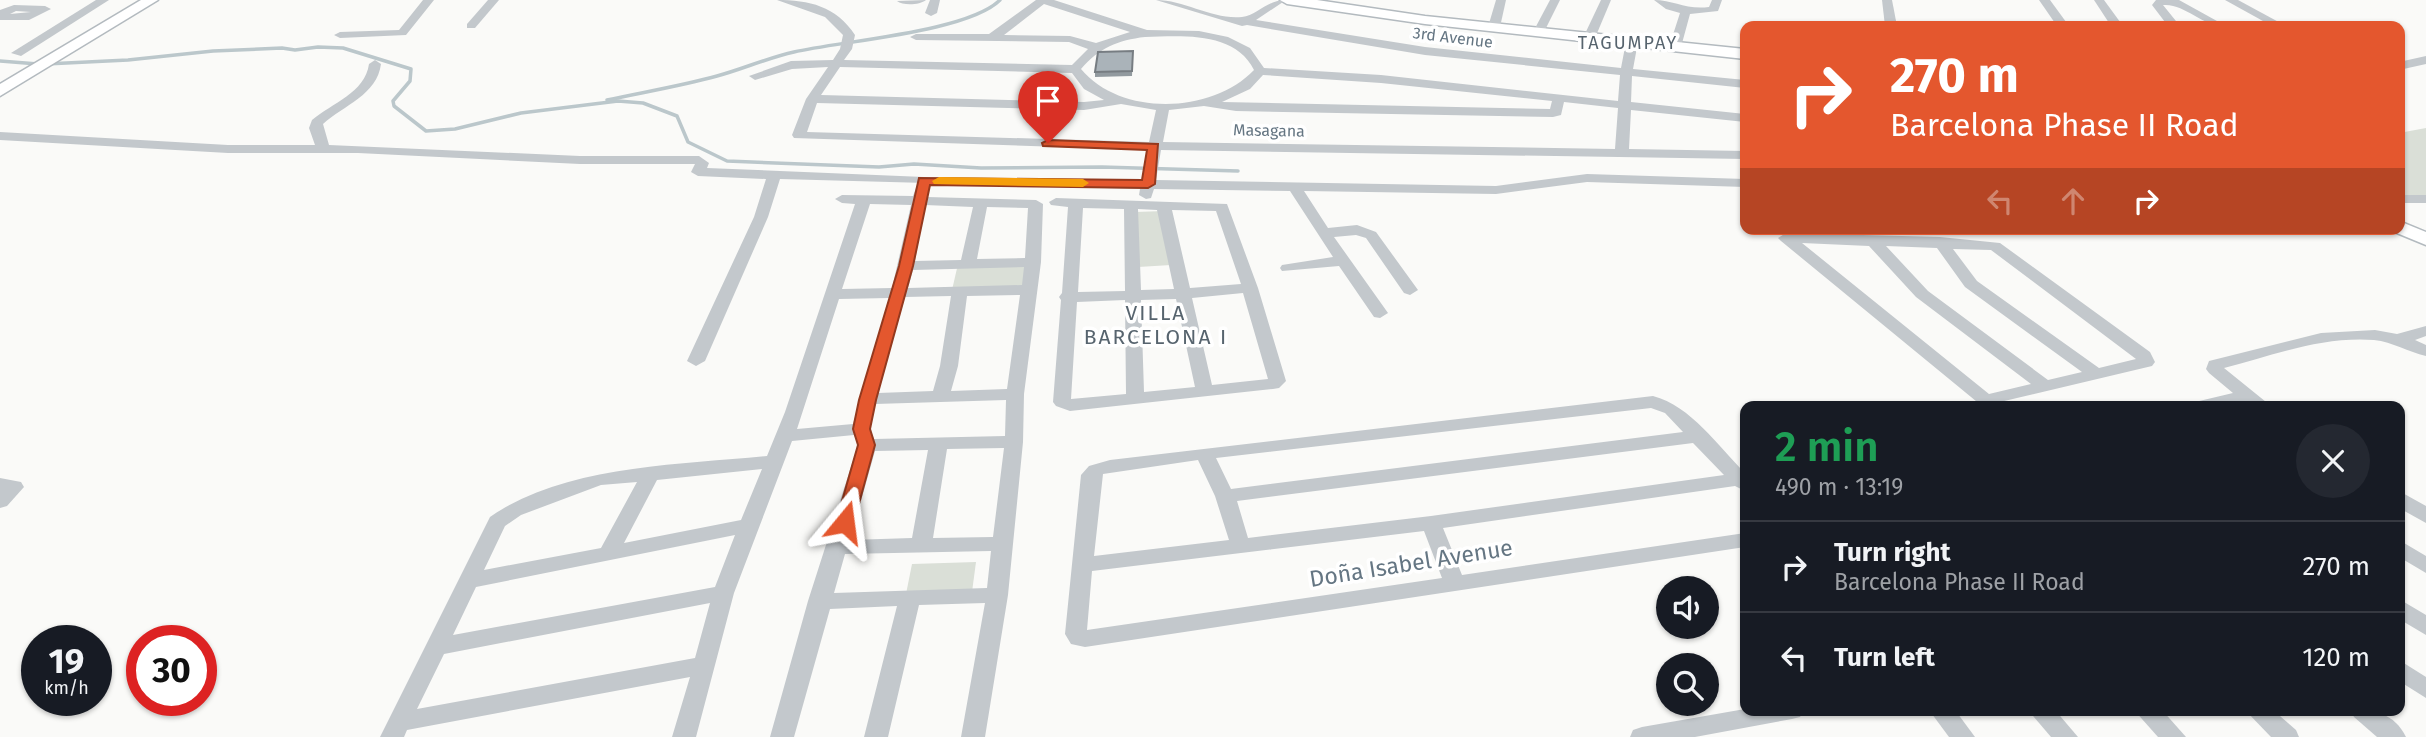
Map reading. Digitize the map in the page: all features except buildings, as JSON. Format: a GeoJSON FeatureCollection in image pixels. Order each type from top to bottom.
{"type":"FeatureCollection","features":[{"type":"Feature","properties":{"kind":"main road"},"geometry":{"type":"LineString","coordinates":[[101,29],[104,23],[139,0]]}},
{"type":"Feature","properties":{"kind":"main road"},"geometry":{"type":"LineString","coordinates":[[0,91],[151,0]]}},
{"type":"Feature","properties":{"kind":"main road"},"geometry":{"type":"LineString","coordinates":[[1287,0],[1494,27],[1740,54]]}},
{"type":"Feature","properties":{"kind":"main road"},"geometry":{"type":"LineString","coordinates":[[2405,230],[2426,240]]}},
{"type":"Feature","properties":{"kind":"street"},"geometry":{"type":"LineString","coordinates":[[17,53],[104,0]]}},
{"type":"Feature","properties":{"kind":"street"},"geometry":{"type":"LineString","coordinates":[[340,35],[402,33],[429,0]]}},
{"type":"Feature","properties":{"kind":"street"},"geometry":{"type":"LineString","coordinates":[[471,26],[495,0]]}},
{"type":"Feature","properties":{"kind":"street"},"geometry":{"type":"LineString","coordinates":[[784,0],[806,4],[832,16],[843,25],[849,42],[811,99]]}},
{"type":"Feature","properties":{"kind":"street"},"geometry":{"type":"LineString","coordinates":[[832,16],[836,0]]}},
{"type":"Feature","properties":{"kind":"street"},"geometry":{"type":"LineString","coordinates":[[902,1],[921,0]]}},
{"type":"Feature","properties":{"kind":"street"},"geometry":{"type":"LineString","coordinates":[[931,13],[935,0]]}},
{"type":"Feature","properties":{"kind":"street"},"geometry":{"type":"LineString","coordinates":[[993,37],[1043,0],[1145,33]]}},
{"type":"Feature","properties":{"kind":"street","name":"3rd Avenue"},"geometry":{"type":"LineString","coordinates":[[1161,0],[1213,16],[1424,51],[1740,83]]}},
{"type":"Feature","properties":{"kind":"street"},"geometry":{"type":"LineString","coordinates":[[1213,37],[1245,22],[1281,0]]}},
{"type":"Feature","properties":{"kind":"street"},"geometry":{"type":"LineString","coordinates":[[1494,27],[1501,0]]}},
{"type":"Feature","properties":{"kind":"street"},"geometry":{"type":"LineString","coordinates":[[1539,32],[1555,0]]}},
{"type":"Feature","properties":{"kind":"street"},"geometry":{"type":"LineString","coordinates":[[1589,37],[1606,0]]}},
{"type":"Feature","properties":{"kind":"street"},"geometry":{"type":"LineString","coordinates":[[1660,0],[1667,6],[1686,10],[1714,9],[1717,0]]}},
{"type":"Feature","properties":{"kind":"street"},"geometry":{"type":"LineString","coordinates":[[1886,0],[1890,21]]}},
{"type":"Feature","properties":{"kind":"street"},"geometry":{"type":"LineString","coordinates":[[2044,0],[2059,21]]}},
{"type":"Feature","properties":{"kind":"street"},"geometry":{"type":"LineString","coordinates":[[2099,0],[2114,21]]}},
{"type":"Feature","properties":{"kind":"street"},"geometry":{"type":"LineString","coordinates":[[2230,0],[2270,21]]}},
{"type":"Feature","properties":{"kind":"street"},"geometry":{"type":"LineString","coordinates":[[2170,21],[2157,5],[2160,2],[2172,1],[2210,21]]}},
{"type":"Feature","properties":{"kind":"street"},"geometry":{"type":"LineString","coordinates":[[1675,47],[1686,10]]}},
{"type":"Feature","properties":{"kind":"street"},"geometry":{"type":"LineString","coordinates":[[755,76],[791,65],[835,63],[1075,69],[1095,47],[1145,33],[1185,33],[1213,37],[1245,50],[1256,59],[1260,71]]}},
{"type":"Feature","properties":{"kind":"street"},"geometry":{"type":"LineString","coordinates":[[916,37],[1070,39],[1095,47]]}},
{"type":"Feature","properties":{"kind":"street"},"geometry":{"type":"LineString","coordinates":[[1622,152],[1626,72],[1632,42]]}},
{"type":"Feature","properties":{"kind":"street"},"geometry":{"type":"LineString","coordinates":[[2405,65],[2426,60]]}},
{"type":"Feature","properties":{"kind":"street"},"geometry":{"type":"LineString","coordinates":[[319,150],[323,143],[316,128],[317,123],[370,83],[376,73],[375,64]]}},
{"type":"Feature","properties":{"kind":"street"},"geometry":{"type":"LineString","coordinates":[[1075,69],[1083,82],[1098,94],[1116,102]]}},
{"type":"Feature","properties":{"kind":"street"},"geometry":{"type":"LineString","coordinates":[[1260,71],[1318,73],[1740,117]]}},
{"type":"Feature","properties":{"kind":"street"},"geometry":{"type":"LineString","coordinates":[[811,99],[1084,106],[1116,102],[1163,106],[1214,100],[1255,79],[1260,71]]}},
{"type":"Feature","properties":{"kind":"street"},"geometry":{"type":"LineString","coordinates":[[1198,103],[1236,107],[1553,113],[1559,98]]}},
{"type":"Feature","properties":{"kind":"street","name":"Masagana"},"geometry":{"type":"LineString","coordinates":[[811,99],[799,135],[1151,166],[1622,152],[1740,155]]}},
{"type":"Feature","properties":{"kind":"street"},"geometry":{"type":"LineString","coordinates":[[1135,398],[1137,204],[1151,166],[1163,106]]}},
{"type":"Feature","properties":{"kind":"street"},"geometry":{"type":"LineString","coordinates":[[0,136],[228,149],[358,149],[580,160],[699,160],[702,163],[698,172],[924,181],[1151,166],[1294,186],[1496,190],[1587,178],[1740,183]]}},
{"type":"Feature","properties":{"kind":"street"},"geometry":{"type":"LineString","coordinates":[[696,361],[761,217],[775,176]]}},
{"type":"Feature","properties":{"kind":"street"},"geometry":{"type":"LineString","coordinates":[[782,737],[819,601],[838,547],[864,437],[867,400],[906,266],[924,181]]}},
{"type":"Feature","properties":{"kind":"street"},"geometry":{"type":"LineString","coordinates":[[1294,186],[1306,208],[1380,313]]}},
{"type":"Feature","properties":{"kind":"street"},"geometry":{"type":"LineString","coordinates":[[842,199],[1036,204],[1033,262],[1015,394],[1014,442],[997,595],[973,737]]}},
{"type":"Feature","properties":{"kind":"street"},"geometry":{"type":"LineString","coordinates":[[684,737],[723,593],[785,436],[864,199]]}},
{"type":"Feature","properties":{"kind":"street"},"geometry":{"type":"LineString","coordinates":[[2405,199],[2426,199]]}},
{"type":"Feature","properties":{"kind":"street"},"geometry":{"type":"LineString","coordinates":[[968,263],[981,202]]}},
{"type":"Feature","properties":{"kind":"street"},"geometry":{"type":"LineString","coordinates":[[1056,202],[1222,207],[1250,288],[1277,380],[1273,384],[1070,405],[1062,402],[1067,297],[1076,203]]}},
{"type":"Feature","properties":{"kind":"street"},"geometry":{"type":"LineString","coordinates":[[1163,204],[1205,391]]}},
{"type":"Feature","properties":{"kind":"street"},"geometry":{"type":"LineString","coordinates":[[1325,233],[1357,230],[1371,234],[1410,290]]}},
{"type":"Feature","properties":{"kind":"street"},"geometry":{"type":"LineString","coordinates":[[1781,235],[1988,401]]}},
{"type":"Feature","properties":{"kind":"street"},"geometry":{"type":"LineString","coordinates":[[1795,235],[1995,246],[2144,356],[2146,362],[2045,386],[1996,401]]}},
{"type":"Feature","properties":{"kind":"street"},"geometry":{"type":"LineString","coordinates":[[1872,240],[1922,294],[2045,386]]}},
{"type":"Feature","properties":{"kind":"street"},"geometry":{"type":"LineString","coordinates":[[1940,242],[1971,284],[2095,373]]}},
{"type":"Feature","properties":{"kind":"street"},"geometry":{"type":"LineString","coordinates":[[1288,268],[1342,261]]}},
{"type":"Feature","properties":{"kind":"street"},"geometry":{"type":"LineString","coordinates":[[906,266],[1033,262]]}},
{"type":"Feature","properties":{"kind":"street"},"geometry":{"type":"LineString","coordinates":[[1067,297],[1182,294],[1250,288]]}},
{"type":"Feature","properties":{"kind":"street"},"geometry":{"type":"LineString","coordinates":[[831,294],[1028,290]]}},
{"type":"Feature","properties":{"kind":"street"},"geometry":{"type":"LineString","coordinates":[[940,397],[949,366],[960,291]]}},
{"type":"Feature","properties":{"kind":"street"},"geometry":{"type":"LineString","coordinates":[[2400,339],[2426,331]]}},
{"type":"Feature","properties":{"kind":"street"},"geometry":{"type":"LineString","coordinates":[[2255,401],[2214,369],[2216,365],[2338,335],[2376,335],[2400,339],[2426,351]]}},
{"type":"Feature","properties":{"kind":"street"},"geometry":{"type":"LineString","coordinates":[[867,400],[1015,394]]}},
{"type":"Feature","properties":{"kind":"street"},"geometry":{"type":"LineString","coordinates":[[2221,401],[2246,395]]}},
{"type":"Feature","properties":{"kind":"street"},"geometry":{"type":"LineString","coordinates":[[1740,480],[1671,408],[1653,402],[1204,453],[1096,470],[1091,475],[1082,565],[1740,482]]}},
{"type":"Feature","properties":{"kind":"street"},"geometry":{"type":"LineString","coordinates":[[785,436],[1014,442]]}},
{"type":"Feature","properties":{"kind":"street"},"geometry":{"type":"LineString","coordinates":[[1225,496],[1699,436]]}},
{"type":"Feature","properties":{"kind":"street"},"geometry":{"type":"LineString","coordinates":[[921,546],[939,442]]}},
{"type":"Feature","properties":{"kind":"street"},"geometry":{"type":"LineString","coordinates":[[1204,453],[1225,496],[1241,547]]}},
{"type":"Feature","properties":{"kind":"street"},"geometry":{"type":"LineString","coordinates":[[396,729],[497,522],[504,516],[546,497],[598,479],[773,462]]}},
{"type":"Feature","properties":{"kind":"street"},"geometry":{"type":"LineString","coordinates":[[608,553],[651,473]]}},
{"type":"Feature","properties":{"kind":"street"},"geometry":{"type":"LineString","coordinates":[[0,484],[14,488],[0,501]]}},
{"type":"Feature","properties":{"kind":"street"},"geometry":{"type":"LineString","coordinates":[[2405,502],[2426,516]]}},
{"type":"Feature","properties":{"kind":"street"},"geometry":{"type":"LineString","coordinates":[[1431,523],[1455,583]]}},
{"type":"Feature","properties":{"kind":"street"},"geometry":{"type":"LineString","coordinates":[[468,581],[748,526]]}},
{"type":"Feature","properties":{"kind":"street","name":"Doña Isabel Avenue"},"geometry":{"type":"LineString","coordinates":[[1082,565],[1076,634],[1085,639],[1740,541]]}},
{"type":"Feature","properties":{"kind":"street"},"geometry":{"type":"LineString","coordinates":[[838,547],[1002,544]]}},
{"type":"Feature","properties":{"kind":"street"},"geometry":{"type":"LineString","coordinates":[[2405,551],[2426,566]]}},
{"type":"Feature","properties":{"kind":"street"},"geometry":{"type":"LineString","coordinates":[[434,647],[723,593]]}},
{"type":"Feature","properties":{"kind":"street"},"geometry":{"type":"LineString","coordinates":[[819,601],[997,595]]}},
{"type":"Feature","properties":{"kind":"street"},"geometry":{"type":"LineString","coordinates":[[876,737],[910,598]]}},
{"type":"Feature","properties":{"kind":"street"},"geometry":{"type":"LineString","coordinates":[[2405,611],[2426,627]]}},
{"type":"Feature","properties":{"kind":"street"},"geometry":{"type":"LineString","coordinates":[[396,729],[705,665]]}},
{"type":"Feature","properties":{"kind":"street"},"geometry":{"type":"LineString","coordinates":[[2405,673],[2426,689]]}},
{"type":"Feature","properties":{"kind":"street"},"geometry":{"type":"LineString","coordinates":[[1642,737],[1713,731],[1769,716]]}},
{"type":"Feature","properties":{"kind":"street"},"geometry":{"type":"LineString","coordinates":[[1946,716],[1963,737]]}},
{"type":"Feature","properties":{"kind":"street"},"geometry":{"type":"LineString","coordinates":[[2046,716],[2066,737]]}},
{"type":"Feature","properties":{"kind":"street"},"geometry":{"type":"LineString","coordinates":[[2152,716],[2174,737]]}},
{"type":"Feature","properties":{"kind":"street"},"geometry":{"type":"LineString","coordinates":[[2264,716],[2287,737]]}},
{"type":"Feature","properties":{"kind":"street"},"geometry":{"type":"LineString","coordinates":[[2369,716],[2394,737]]}},
{"type":"Feature","properties":{"kind":"shaded area"},"geometry":{"type":"Polygon","coordinates":[[[2426,128],[2426,195],[2405,195],[2405,132],[2426,128]]]}},
{"type":"Feature","properties":{"kind":"shaded area"},"geometry":{"type":"Polygon","coordinates":[[[1164,211],[1171,265],[1138,267],[1135,212],[1164,211]]]}},
{"type":"Feature","properties":{"kind":"shaded area"},"geometry":{"type":"Polygon","coordinates":[[[1030,263],[1026,289],[952,290],[958,264],[1030,263]]]}},
{"type":"Feature","properties":{"kind":"shaded area"},"geometry":{"type":"Polygon","coordinates":[[[976,562],[972,592],[906,594],[912,564],[976,562]]]}},
{"type":"Feature","properties":{"kind":"waterway"},"geometry":{"type":"LineString","coordinates":[[607,100],[703,80],[794,52],[933,28],[984,11],[1000,0]]}},
{"type":"Feature","properties":{"kind":"waterway"},"geometry":{"type":"LineString","coordinates":[[46,64],[128,60],[213,51],[343,48],[411,69],[410,81],[393,101],[394,106],[426,131],[455,129],[521,113],[618,101],[643,103],[677,116],[688,142],[727,161],[879,167],[914,164],[981,168],[1102,167],[1238,171]]}},
{"type":"Feature","properties":{"kind":"waterway"},"geometry":{"type":"LineString","coordinates":[[0,61],[38,64]]}},
{"type":"Feature","properties":{"kind":"slow traffic"},"geometry":{"type":"LineString","coordinates":[[939,181],[1083,183]]}},
{"type":"Feature","properties":{"kind":"district","name":"TAGUMPAY"},"geometry":{"type":"Point","coordinates":[1628,43]}},
{"type":"Feature","properties":{"kind":"district","name":"VILLA BARCELONA I"},"geometry":{"type":"Point","coordinates":[1156,325]}},
{"type":"Feature","properties":{"kind":"route"},"geometry":{"type":"LineString","coordinates":[[845,522],[867,445],[861,429],[867,400],[906,266],[924,181],[1148,184],[1154,146],[1048,143]]}}]}
